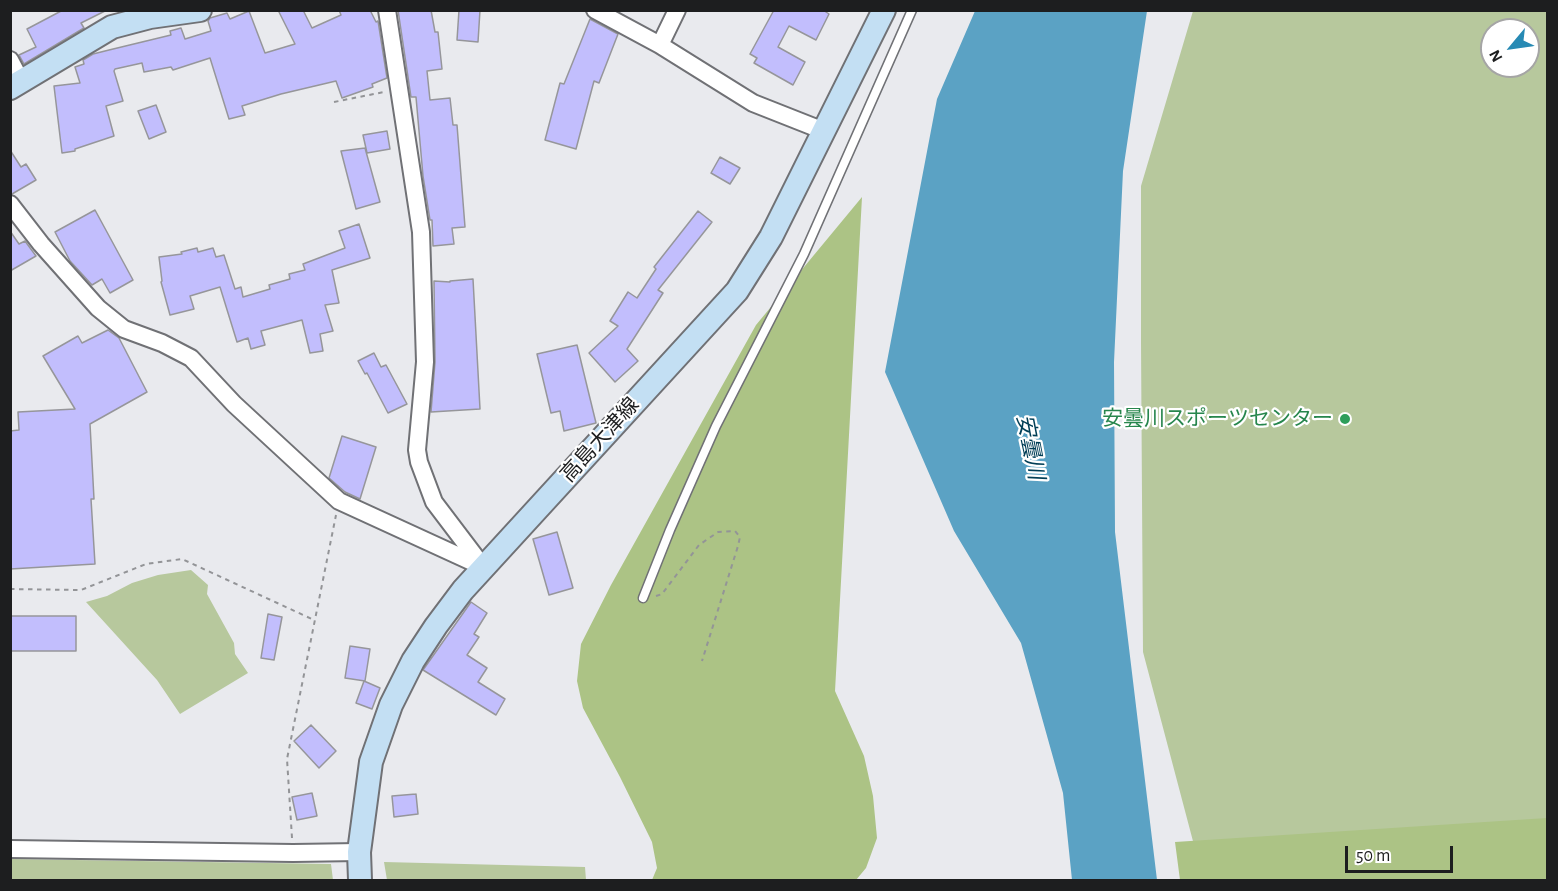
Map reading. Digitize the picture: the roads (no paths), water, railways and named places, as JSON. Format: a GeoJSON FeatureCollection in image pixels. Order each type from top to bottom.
{"type":"FeatureCollection","features":[{"type":"Feature","properties":{"kind":"main road"},"geometry":{"type":"LineString","coordinates":[[16,85],[112,23],[200,10]]}},
{"type":"Feature","properties":{"kind":"main road","name":"高島大津線"},"geometry":{"type":"LineString","coordinates":[[360,880],[359,852],[371,762],[391,705],[413,661],[436,626],[483,567],[737,291],[771,237],[884,10]]}},
{"type":"Feature","properties":{"kind":"street"},"geometry":{"type":"LineString","coordinates":[[387,10],[421,232],[425,362],[417,450],[419,462],[434,502],[483,567]]}},
{"type":"Feature","properties":{"kind":"street"},"geometry":{"type":"LineString","coordinates":[[595,10],[660,45],[753,103],[824,131]]}},
{"type":"Feature","properties":{"kind":"street"},"geometry":{"type":"LineString","coordinates":[[660,45],[676,10]]}},
{"type":"Feature","properties":{"kind":"street"},"geometry":{"type":"LineString","coordinates":[[10,60],[16,85]]}},
{"type":"Feature","properties":{"kind":"street"},"geometry":{"type":"LineString","coordinates":[[10,204],[41,244],[98,308],[124,329],[162,343],[191,358],[234,404],[339,501],[483,567]]}},
{"type":"Feature","properties":{"kind":"street"},"geometry":{"type":"LineString","coordinates":[[10,849],[359,852]]}},
{"type":"Feature","properties":{"kind":"lane"},"geometry":{"type":"LineString","coordinates":[[643,598],[669,530],[716,426],[804,255],[912,10]]}},
{"type":"Feature","properties":{"kind":"water","name":"安曇川"},"geometry":{"type":"Polygon","coordinates":[[[975,11],[1147,11],[1123,171],[1114,362],[1115,532],[1157,880],[1072,880],[1063,793],[1021,643],[954,531],[885,372],[937,99],[975,11]]]}},
{"type":"Feature","properties":{"kind":"place","name":"安曇川スポーツセンター"},"geometry":{"type":"Point","coordinates":[1345,419]}}]}
